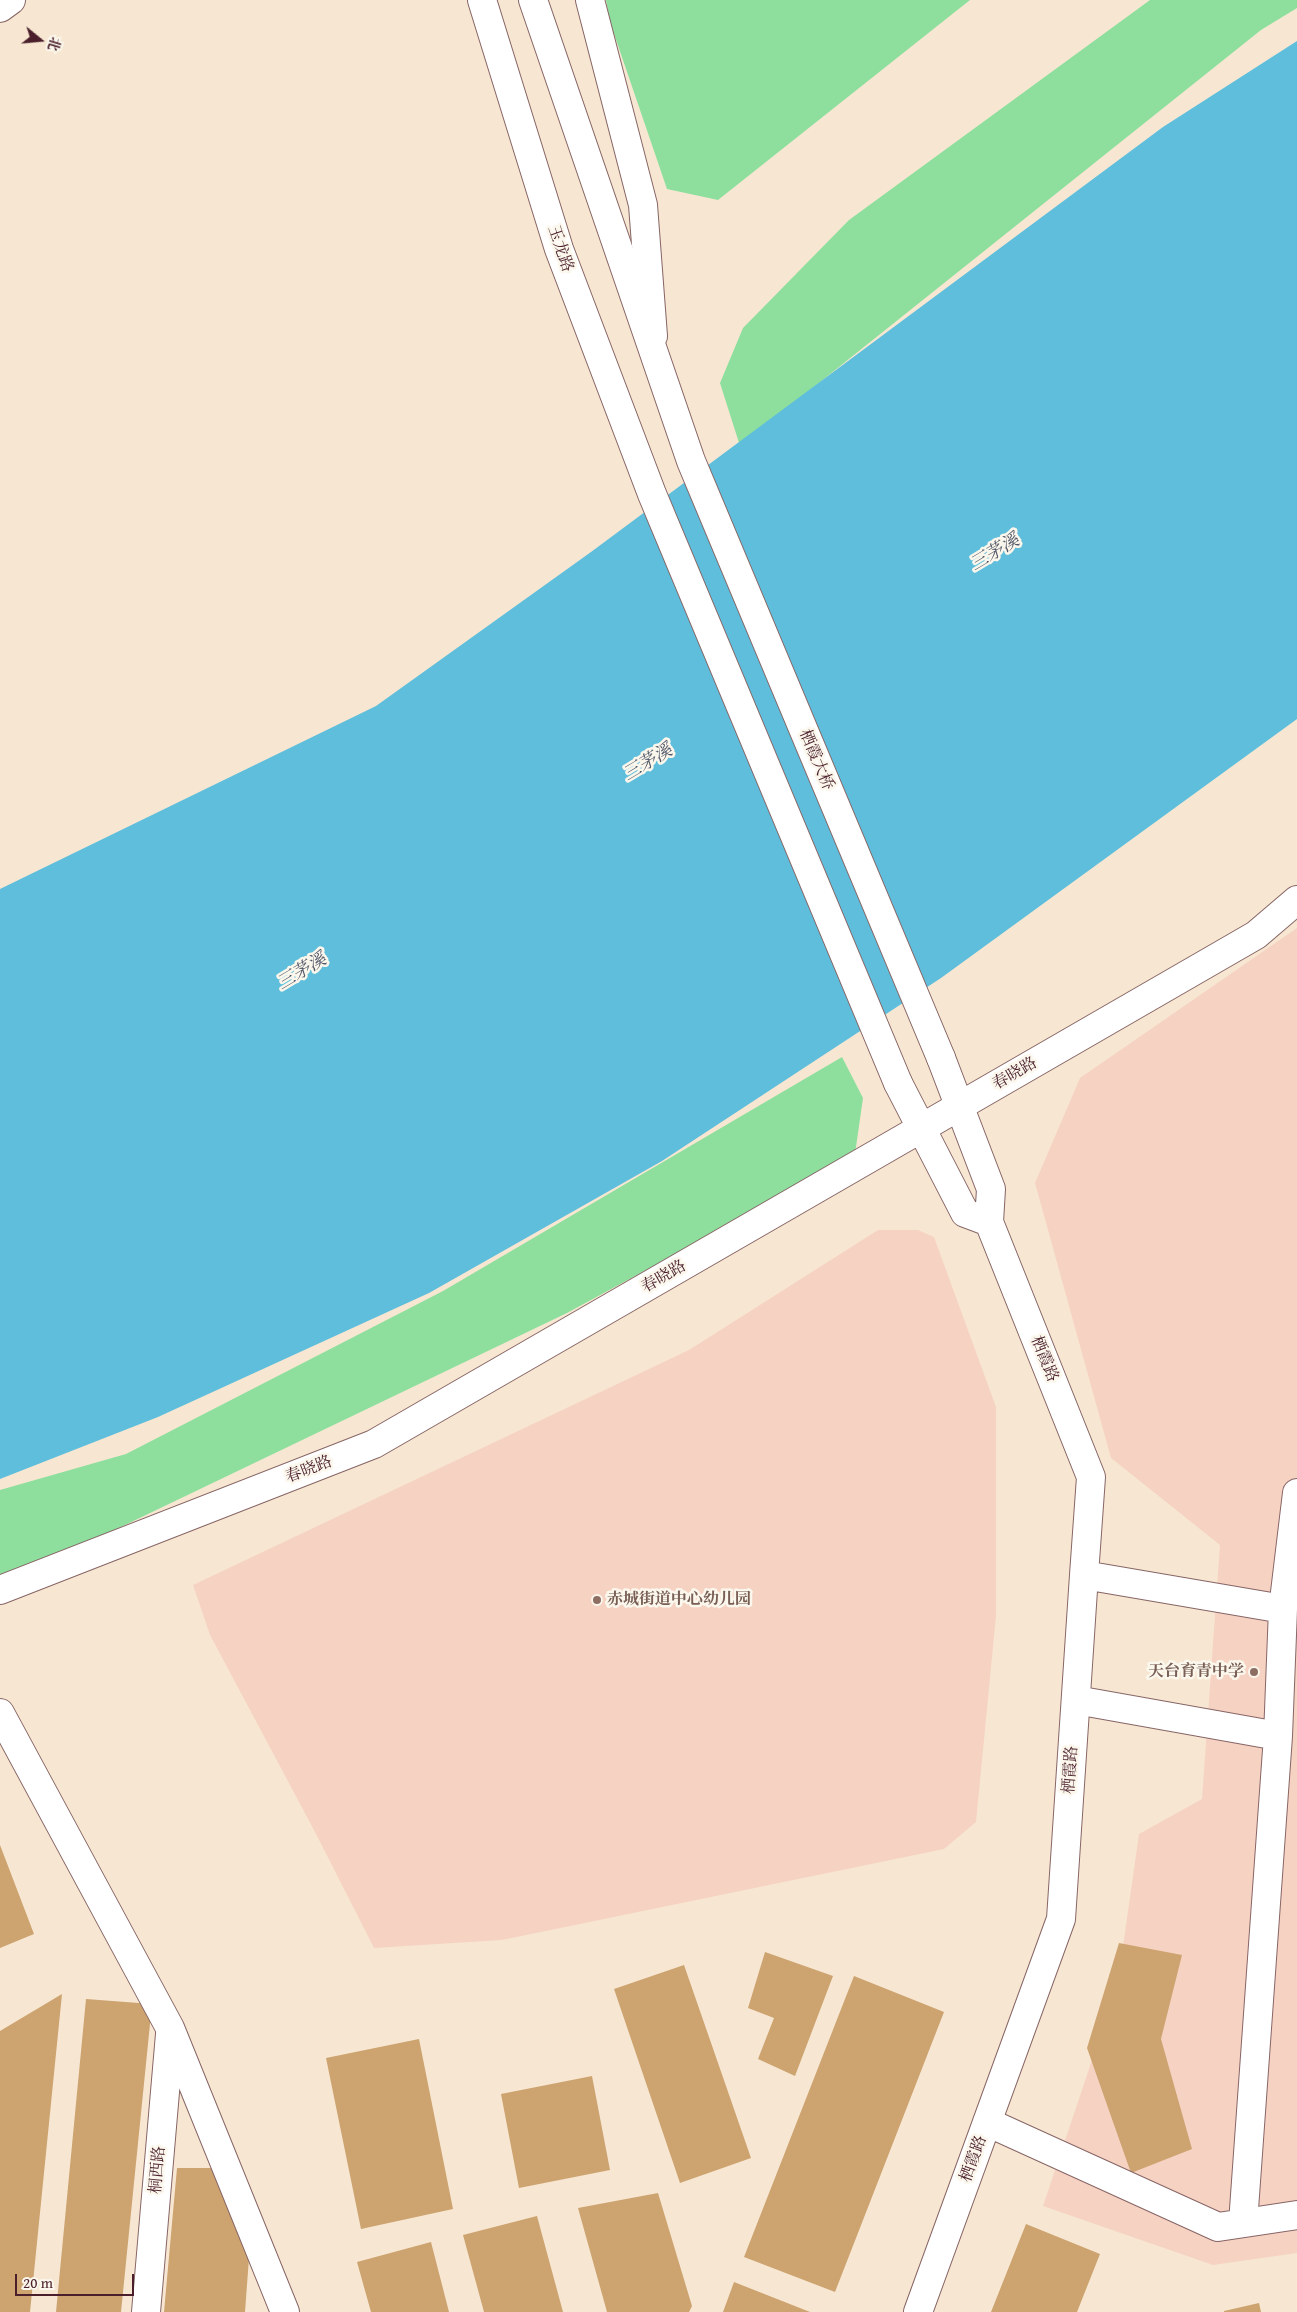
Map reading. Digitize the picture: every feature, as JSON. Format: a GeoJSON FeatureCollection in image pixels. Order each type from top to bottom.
{"type":"FeatureCollection","features":[{"type":"Feature","properties":{"kind":"street"},"geometry":{"type":"LineString","coordinates":[[0,8],[11,0]]}},
{"type":"Feature","properties":{"kind":"street","name":"玉龙路"},"geometry":{"type":"LineString","coordinates":[[482,0],[559,249],[652,494],[898,1083],[922,1128]]}},
{"type":"Feature","properties":{"kind":"street"},"geometry":{"type":"LineString","coordinates":[[533,0],[654,352]]}},
{"type":"Feature","properties":{"kind":"street"},"geometry":{"type":"LineString","coordinates":[[590,0],[643,205],[654,352]]}},
{"type":"Feature","properties":{"kind":"street","name":"栖霞大桥"},"geometry":{"type":"LineString","coordinates":[[654,352],[691,461],[960,1106],[991,1188],[989,1222]]}},
{"type":"Feature","properties":{"kind":"street","name":"春晓路"},"geometry":{"type":"LineString","coordinates":[[0,1590],[374,1444],[1256,935],[1297,900]]}},
{"type":"Feature","properties":{"kind":"street"},"geometry":{"type":"LineString","coordinates":[[922,1128],[965,1213],[989,1222]]}},
{"type":"Feature","properties":{"kind":"street","name":"栖霞路"},"geometry":{"type":"LineString","coordinates":[[918,2312],[1061,1919],[1091,1477],[989,1222]]}},
{"type":"Feature","properties":{"kind":"street"},"geometry":{"type":"LineString","coordinates":[[1243,2223],[1278,1736],[1283,1609],[1297,1493]]}},
{"type":"Feature","properties":{"kind":"street"},"geometry":{"type":"LineString","coordinates":[[1084,1575],[1283,1609]]}},
{"type":"Feature","properties":{"kind":"street"},"geometry":{"type":"LineString","coordinates":[[1076,1700],[1278,1736]]}},
{"type":"Feature","properties":{"kind":"street"},"geometry":{"type":"LineString","coordinates":[[0,1713],[170,2028],[285,2312]]}},
{"type":"Feature","properties":{"kind":"street","name":"桐西路"},"geometry":{"type":"LineString","coordinates":[[146,2312],[170,2028]]}},
{"type":"Feature","properties":{"kind":"street"},"geometry":{"type":"LineString","coordinates":[[988,2122],[1218,2227],[1297,2215]]}},
{"type":"Feature","properties":{"kind":"shaded area","name":"天台育青中学"},"geometry":{"type":"Polygon","coordinates":[[[1297,928],[1297,2253],[1213,2265],[1043,2206],[1090,2066],[1121,1960],[1139,1834],[1202,1799],[1220,1545],[1111,1458],[1035,1183],[1080,1078],[1297,928]]]}},
{"type":"Feature","properties":{"kind":"shaded area","name":"赤城街道中心幼儿园"},"geometry":{"type":"Polygon","coordinates":[[[878,1230],[918,1230],[934,1237],[996,1407],[996,1616],[976,1822],[944,1849],[502,1940],[374,1948],[315,1832],[210,1635],[193,1585],[689,1350],[878,1230]]]}},
{"type":"Feature","properties":{"kind":"green space"},"geometry":{"type":"Polygon","coordinates":[[[606,0],[970,0],[718,200],[667,189],[610,22],[606,0]]]}},
{"type":"Feature","properties":{"kind":"green space"},"geometry":{"type":"Polygon","coordinates":[[[1150,0],[1297,0],[1297,8],[1261,30],[740,446],[720,383],[743,328],[849,220],[1150,0]]]}},
{"type":"Feature","properties":{"kind":"green space"},"geometry":{"type":"Polygon","coordinates":[[[842,1057],[863,1098],[855,1154],[779,1198],[567,1313],[0,1585],[0,1490],[126,1454],[443,1291],[842,1057]]]}},
{"type":"Feature","properties":{"kind":"water","name":"三茅溪"},"geometry":{"type":"Polygon","coordinates":[[[1297,41],[1297,719],[941,978],[662,1161],[429,1293],[158,1417],[0,1479],[0,889],[376,706],[591,552],[1163,127],[1297,41]]]}},
{"type":"Feature","properties":{"kind":"building"},"geometry":{"type":"Polygon","coordinates":[[[0,1845],[34,1934],[0,1948],[0,1845]]]}},
{"type":"Feature","properties":{"kind":"building"},"geometry":{"type":"Polygon","coordinates":[[[1119,1943],[1182,1955],[1161,2039],[1192,2149],[1131,2173],[1087,2048],[1119,1943]]]}},
{"type":"Feature","properties":{"kind":"building"},"geometry":{"type":"Polygon","coordinates":[[[765,1952],[833,1976],[795,2076],[758,2059],[774,2018],[748,2008],[765,1952]]]}},
{"type":"Feature","properties":{"kind":"building"},"geometry":{"type":"Polygon","coordinates":[[[684,1965],[751,2158],[680,2183],[614,1989],[684,1965]]]}},
{"type":"Feature","properties":{"kind":"building"},"geometry":{"type":"Polygon","coordinates":[[[854,1976],[944,2012],[835,2292],[744,2257],[854,1976]]]}},
{"type":"Feature","properties":{"kind":"building"},"geometry":{"type":"Polygon","coordinates":[[[62,1994],[30,2312],[0,2312],[0,2031],[62,1994]]]}},
{"type":"Feature","properties":{"kind":"building"},"geometry":{"type":"Polygon","coordinates":[[[86,1999],[152,2004],[121,2312],[56,2312],[86,1999]]]}},
{"type":"Feature","properties":{"kind":"building"},"geometry":{"type":"Polygon","coordinates":[[[419,2039],[453,2209],[361,2229],[326,2058],[419,2039]]]}},
{"type":"Feature","properties":{"kind":"building"},"geometry":{"type":"Polygon","coordinates":[[[592,2076],[610,2170],[519,2188],[501,2094],[592,2076]]]}},
{"type":"Feature","properties":{"kind":"building"},"geometry":{"type":"Polygon","coordinates":[[[177,2168],[222,2168],[251,2231],[245,2312],[164,2312],[177,2168]]]}},
{"type":"Feature","properties":{"kind":"building"},"geometry":{"type":"Polygon","coordinates":[[[658,2193],[692,2306],[689,2312],[607,2312],[578,2208],[658,2193]]]}},
{"type":"Feature","properties":{"kind":"building"},"geometry":{"type":"Polygon","coordinates":[[[537,2216],[563,2312],[484,2312],[463,2235],[537,2216]]]}},
{"type":"Feature","properties":{"kind":"building"},"geometry":{"type":"Polygon","coordinates":[[[1026,2224],[1100,2254],[1077,2312],[991,2312],[1026,2224]]]}},
{"type":"Feature","properties":{"kind":"building"},"geometry":{"type":"Polygon","coordinates":[[[431,2242],[449,2312],[371,2312],[357,2262],[431,2242]]]}},
{"type":"Feature","properties":{"kind":"building"},"geometry":{"type":"Polygon","coordinates":[[[734,2282],[810,2312],[723,2312],[734,2282]]]}},
{"type":"Feature","properties":{"kind":"building"},"geometry":{"type":"Polygon","coordinates":[[[1259,2303],[1261,2312],[1224,2312],[1224,2311],[1259,2303]]]}},
{"type":"Feature","properties":{"kind":"place","name":"赤城街道中心幼儿园"},"geometry":{"type":"Point","coordinates":[597,1600]}},
{"type":"Feature","properties":{"kind":"place","name":"天台育青中学"},"geometry":{"type":"Point","coordinates":[1254,1672]}}]}
